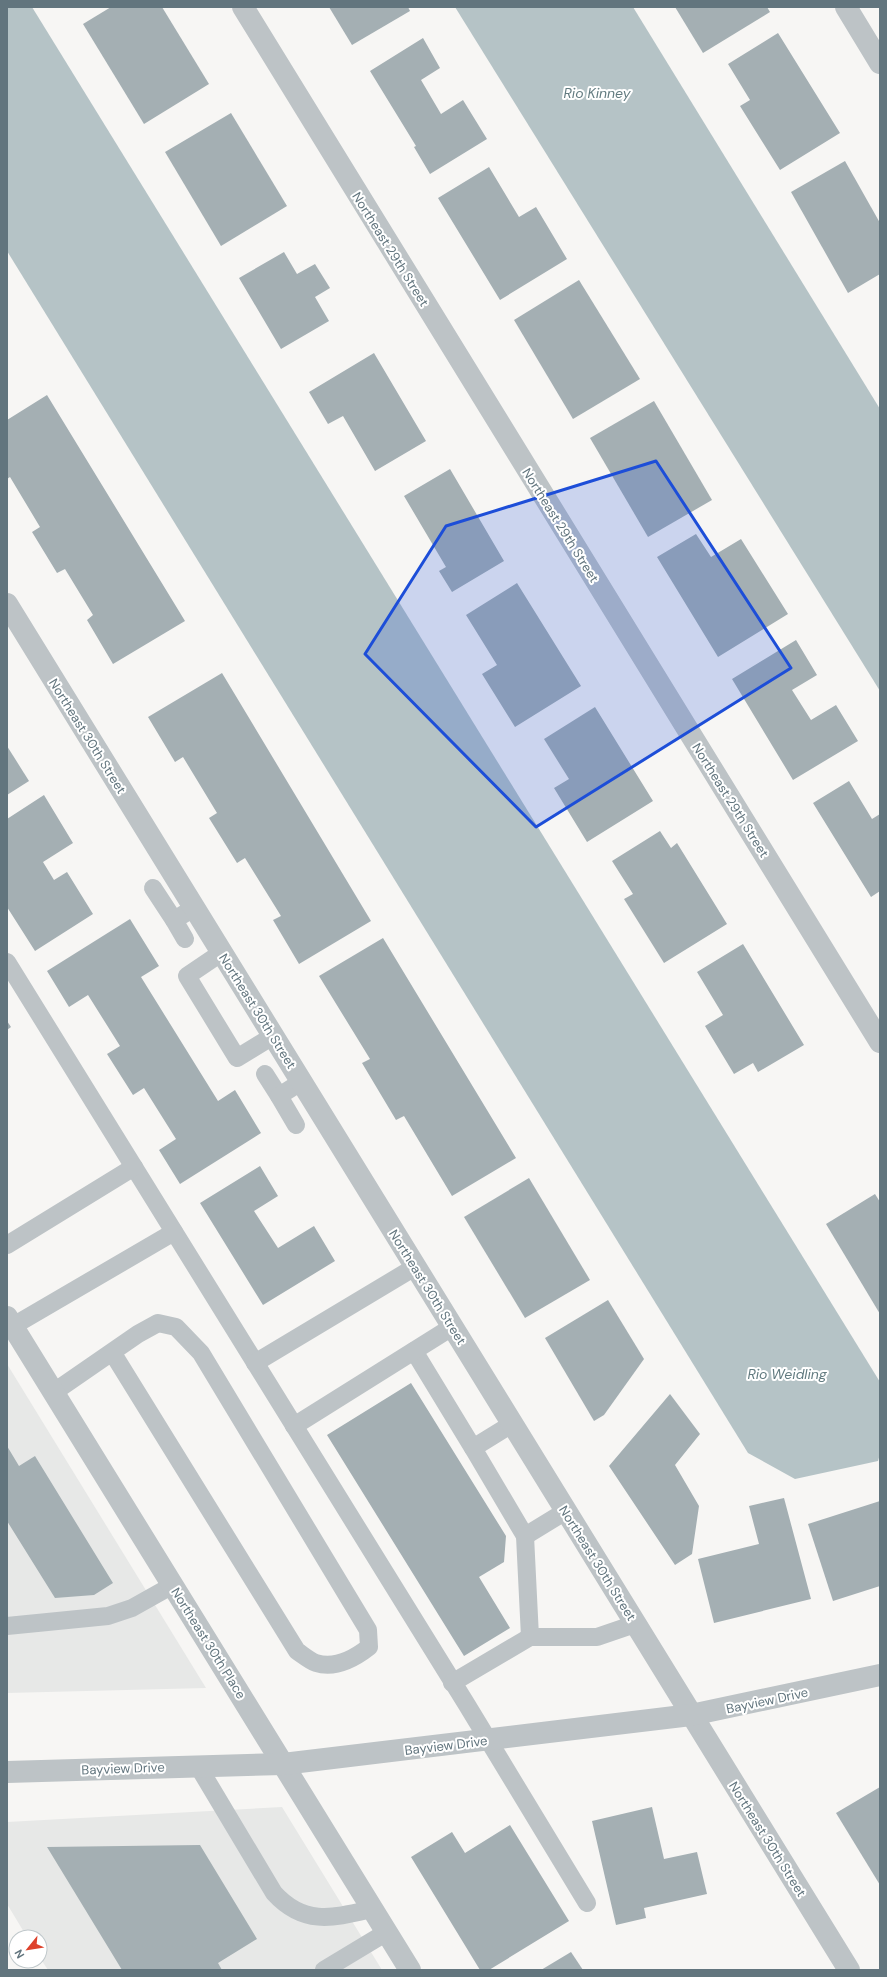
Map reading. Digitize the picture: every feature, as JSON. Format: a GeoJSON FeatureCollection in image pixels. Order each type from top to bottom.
{"type":"FeatureCollection","features":[{"type":"Feature","properties":{"kind":"street","name":"Northeast 29th Street"},"geometry":{"type":"LineString","coordinates":[[243,7],[880,1042]]}},
{"type":"Feature","properties":{"kind":"street"},"geometry":{"type":"LineString","coordinates":[[846,7],[880,63]]}},
{"type":"Feature","properties":{"kind":"street","name":"Northeast 30th Street"},"geometry":{"type":"LineString","coordinates":[[7,604],[848,1970]]}},
{"type":"Feature","properties":{"kind":"street","name":"Northeast 30th Place"},"geometry":{"type":"LineString","coordinates":[[10,1322],[410,1970]]}},
{"type":"Feature","properties":{"kind":"street","name":"Bayview Drive"},"geometry":{"type":"LineString","coordinates":[[7,1772],[283,1764],[691,1715],[880,1676]]}},
{"type":"Feature","properties":{"kind":"lane"},"geometry":{"type":"LineString","coordinates":[[153,888],[185,939]]}},
{"type":"Feature","properties":{"kind":"lane"},"geometry":{"type":"LineString","coordinates":[[174,920],[194,908]]}},
{"type":"Feature","properties":{"kind":"lane"},"geometry":{"type":"LineString","coordinates":[[221,953],[187,976],[237,1058],[273,1036]]}},
{"type":"Feature","properties":{"kind":"lane"},"geometry":{"type":"LineString","coordinates":[[7,962],[488,1740],[586,1903]]}},
{"type":"Feature","properties":{"kind":"lane"},"geometry":{"type":"LineString","coordinates":[[265,1074],[296,1125]]}},
{"type":"Feature","properties":{"kind":"lane"},"geometry":{"type":"LineString","coordinates":[[278,1096],[301,1082]]}},
{"type":"Feature","properties":{"kind":"lane"},"geometry":{"type":"LineString","coordinates":[[7,1245],[134,1167]]}},
{"type":"Feature","properties":{"kind":"lane"},"geometry":{"type":"LineString","coordinates":[[10,1322],[174,1232]]}},
{"type":"Feature","properties":{"kind":"lane"},"geometry":{"type":"LineString","coordinates":[[255,1364],[415,1267]]}},
{"type":"Feature","properties":{"kind":"lane"},"geometry":{"type":"LineString","coordinates":[[54,1392],[138,1334],[158,1323],[176,1327],[201,1353],[368,1630],[369,1648],[354,1659],[335,1664],[316,1663],[297,1652],[112,1352]]}},
{"type":"Feature","properties":{"kind":"lane"},"geometry":{"type":"LineString","coordinates":[[294,1426],[452,1327]]}},
{"type":"Feature","properties":{"kind":"lane"},"geometry":{"type":"LineString","coordinates":[[414,1351],[525,1536],[530,1637]]}},
{"type":"Feature","properties":{"kind":"lane"},"geometry":{"type":"LineString","coordinates":[[472,1448],[512,1424]]}},
{"type":"Feature","properties":{"kind":"lane"},"geometry":{"type":"LineString","coordinates":[[525,1536],[566,1511]]}},
{"type":"Feature","properties":{"kind":"lane"},"geometry":{"type":"LineString","coordinates":[[7,1626],[108,1616],[132,1608],[173,1585]]}},
{"type":"Feature","properties":{"kind":"lane"},"geometry":{"type":"LineString","coordinates":[[452,1682],[530,1637],[597,1636],[635,1624]]}},
{"type":"Feature","properties":{"kind":"lane"},"geometry":{"type":"LineString","coordinates":[[198,1766],[274,1893],[285,1905],[295,1912],[322,1918],[338,1917],[372,1909]]}},
{"type":"Feature","properties":{"kind":"lane"},"geometry":{"type":"LineString","coordinates":[[324,1970],[386,1932]]}},
{"type":"Feature","properties":{"kind":"highlighted area"},"geometry":{"type":"Polygon","coordinates":[[[656,461],[791,668],[536,827],[365,654],[446,526],[656,461]]]}},
{"type":"Feature","properties":{"kind":"shaded area"},"geometry":{"type":"Polygon","coordinates":[[[7,1364],[206,1688],[7,1693],[7,1364]]]}},
{"type":"Feature","properties":{"kind":"shaded area"},"geometry":{"type":"Polygon","coordinates":[[[282,1807],[382,1970],[48,1970],[48,1929],[22,1929],[7,1904],[7,1822],[282,1807]]]}},
{"type":"Feature","properties":{"kind":"water","name":"Rio Weidling"},"geometry":{"type":"Polygon","coordinates":[[[7,7],[32,7],[880,1382],[880,1454],[878,1461],[795,1479],[748,1453],[7,251],[7,7]]]}},
{"type":"Feature","properties":{"kind":"water","name":"Rio Kinney"},"geometry":{"type":"Polygon","coordinates":[[[455,7],[633,7],[880,409],[880,691],[455,7]]]}},
{"type":"Feature","properties":{"kind":"building"},"geometry":{"type":"Polygon","coordinates":[[[111,7],[162,7],[209,84],[144,124],[83,24],[111,7]]]}},
{"type":"Feature","properties":{"kind":"building"},"geometry":{"type":"Polygon","coordinates":[[[329,7],[408,7],[410,11],[352,45],[329,7]]]}},
{"type":"Feature","properties":{"kind":"building"},"geometry":{"type":"Polygon","coordinates":[[[675,7],[767,7],[770,12],[703,53],[675,7]]]}},
{"type":"Feature","properties":{"kind":"building"},"geometry":{"type":"Polygon","coordinates":[[[778,33],[840,133],[780,170],[740,106],[750,100],[728,64],[778,33]]]}},
{"type":"Feature","properties":{"kind":"building"},"geometry":{"type":"Polygon","coordinates":[[[423,38],[440,68],[421,80],[441,114],[463,100],[487,139],[430,174],[414,147],[416,146],[370,71],[423,38]]]}},
{"type":"Feature","properties":{"kind":"building"},"geometry":{"type":"Polygon","coordinates":[[[231,113],[287,206],[221,246],[165,152],[231,113]]]}},
{"type":"Feature","properties":{"kind":"building"},"geometry":{"type":"Polygon","coordinates":[[[845,161],[880,223],[880,274],[848,293],[791,192],[845,161]]]}},
{"type":"Feature","properties":{"kind":"building"},"geometry":{"type":"Polygon","coordinates":[[[489,167],[519,217],[536,207],[567,259],[500,300],[438,198],[489,167]]]}},
{"type":"Feature","properties":{"kind":"building"},"geometry":{"type":"Polygon","coordinates":[[[284,252],[297,274],[315,264],[330,288],[315,297],[329,321],[281,349],[239,278],[284,252]]]}},
{"type":"Feature","properties":{"kind":"building"},"geometry":{"type":"Polygon","coordinates":[[[579,280],[640,379],[573,419],[514,320],[579,280]]]}},
{"type":"Feature","properties":{"kind":"building"},"geometry":{"type":"Polygon","coordinates":[[[374,353],[426,441],[375,471],[343,416],[328,424],[309,392],[374,353]]]}},
{"type":"Feature","properties":{"kind":"building"},"geometry":{"type":"Polygon","coordinates":[[[47,395],[185,621],[113,664],[87,620],[93,615],[65,569],[57,573],[32,532],[40,527],[10,477],[7,479],[7,420],[47,395]]]}},
{"type":"Feature","properties":{"kind":"building"},"geometry":{"type":"Polygon","coordinates":[[[654,401],[712,500],[648,537],[590,438],[654,401]]]}},
{"type":"Feature","properties":{"kind":"building"},"geometry":{"type":"Polygon","coordinates":[[[450,469],[504,561],[452,592],[439,571],[446,567],[404,496],[450,469]]]}},
{"type":"Feature","properties":{"kind":"building"},"geometry":{"type":"Polygon","coordinates":[[[696,534],[711,557],[741,539],[788,614],[718,657],[657,557],[696,534]]]}},
{"type":"Feature","properties":{"kind":"building"},"geometry":{"type":"Polygon","coordinates":[[[517,583],[581,686],[515,727],[482,674],[497,665],[466,615],[517,583]]]}},
{"type":"Feature","properties":{"kind":"building"},"geometry":{"type":"Polygon","coordinates":[[[796,640],[817,675],[792,690],[811,720],[836,705],[858,741],[793,780],[732,679],[796,640]]]}},
{"type":"Feature","properties":{"kind":"building"},"geometry":{"type":"Polygon","coordinates":[[[222,673],[371,921],[299,964],[273,920],[281,916],[245,858],[237,863],[209,818],[217,813],[183,757],[175,762],[148,717],[222,673]]]}},
{"type":"Feature","properties":{"kind":"building"},"geometry":{"type":"Polygon","coordinates":[[[595,707],[653,801],[587,842],[554,788],[569,779],[544,739],[595,707]]]}},
{"type":"Feature","properties":{"kind":"building"},"geometry":{"type":"Polygon","coordinates":[[[7,746],[29,781],[7,795],[7,746]]]}},
{"type":"Feature","properties":{"kind":"building"},"geometry":{"type":"Polygon","coordinates":[[[849,781],[872,819],[880,814],[880,891],[871,897],[813,803],[849,781]]]}},
{"type":"Feature","properties":{"kind":"building"},"geometry":{"type":"Polygon","coordinates":[[[44,795],[73,843],[43,862],[54,880],[67,872],[93,914],[35,951],[7,907],[7,819],[44,795]]]}},
{"type":"Feature","properties":{"kind":"building"},"geometry":{"type":"Polygon","coordinates":[[[660,831],[671,848],[677,843],[727,924],[664,963],[624,899],[633,894],[612,861],[660,831]]]}},
{"type":"Feature","properties":{"kind":"building"},"geometry":{"type":"Polygon","coordinates":[[[130,919],[159,966],[141,977],[218,1101],[235,1090],[261,1133],[180,1184],[159,1150],[176,1139],[144,1088],[133,1095],[107,1054],[120,1046],[88,995],[69,1007],[47,971],[130,919]]]}},
{"type":"Feature","properties":{"kind":"building"},"geometry":{"type":"Polygon","coordinates":[[[383,938],[516,1158],[452,1196],[404,1116],[396,1120],[362,1063],[370,1059],[319,976],[383,938]]]}},
{"type":"Feature","properties":{"kind":"building"},"geometry":{"type":"Polygon","coordinates":[[[743,944],[804,1045],[758,1072],[753,1063],[734,1074],[705,1026],[723,1015],[697,972],[743,944]]]}},
{"type":"Feature","properties":{"kind":"building"},"geometry":{"type":"Polygon","coordinates":[[[7,1021],[11,1027],[7,1030],[7,1021]]]}},
{"type":"Feature","properties":{"kind":"building"},"geometry":{"type":"Polygon","coordinates":[[[260,1166],[278,1196],[254,1211],[278,1248],[314,1226],[335,1261],[263,1305],[200,1203],[260,1166]]]}},
{"type":"Feature","properties":{"kind":"building"},"geometry":{"type":"Polygon","coordinates":[[[529,1178],[590,1280],[525,1318],[464,1217],[529,1178]]]}},
{"type":"Feature","properties":{"kind":"building"},"geometry":{"type":"Polygon","coordinates":[[[875,1194],[880,1202],[880,1314],[826,1224],[875,1194]]]}},
{"type":"Feature","properties":{"kind":"building"},"geometry":{"type":"Polygon","coordinates":[[[608,1300],[644,1359],[604,1415],[594,1421],[545,1338],[608,1300]]]}},
{"type":"Feature","properties":{"kind":"building"},"geometry":{"type":"Polygon","coordinates":[[[411,1383],[506,1536],[504,1562],[479,1577],[510,1628],[464,1656],[327,1435],[411,1383]]]}},
{"type":"Feature","properties":{"kind":"building"},"geometry":{"type":"Polygon","coordinates":[[[670,1394],[700,1434],[675,1465],[699,1506],[692,1554],[675,1565],[609,1466],[670,1394]]]}},
{"type":"Feature","properties":{"kind":"building"},"geometry":{"type":"Polygon","coordinates":[[[7,1446],[19,1466],[35,1456],[113,1583],[94,1595],[55,1598],[7,1521],[7,1446]]]}},
{"type":"Feature","properties":{"kind":"building"},"geometry":{"type":"Polygon","coordinates":[[[784,1498],[811,1599],[714,1623],[698,1559],[759,1544],[749,1506],[784,1498]]]}},
{"type":"Feature","properties":{"kind":"building"},"geometry":{"type":"Polygon","coordinates":[[[880,1501],[880,1586],[833,1601],[808,1524],[880,1501]]]}},
{"type":"Feature","properties":{"kind":"building"},"geometry":{"type":"Polygon","coordinates":[[[880,1787],[880,1885],[836,1813],[880,1787]]]}},
{"type":"Feature","properties":{"kind":"building"},"geometry":{"type":"Polygon","coordinates":[[[652,1807],[664,1859],[697,1852],[707,1894],[644,1908],[646,1918],[616,1925],[592,1821],[652,1807]]]}},
{"type":"Feature","properties":{"kind":"building"},"geometry":{"type":"Polygon","coordinates":[[[510,1825],[569,1921],[489,1970],[480,1970],[411,1857],[452,1832],[465,1853],[510,1825]]]}},
{"type":"Feature","properties":{"kind":"building"},"geometry":{"type":"Polygon","coordinates":[[[200,1845],[257,1939],[218,1963],[222,1970],[122,1970],[47,1847],[200,1845]]]}},
{"type":"Feature","properties":{"kind":"building"},"geometry":{"type":"Polygon","coordinates":[[[571,1952],[583,1970],[541,1970],[571,1952]]]}}]}
